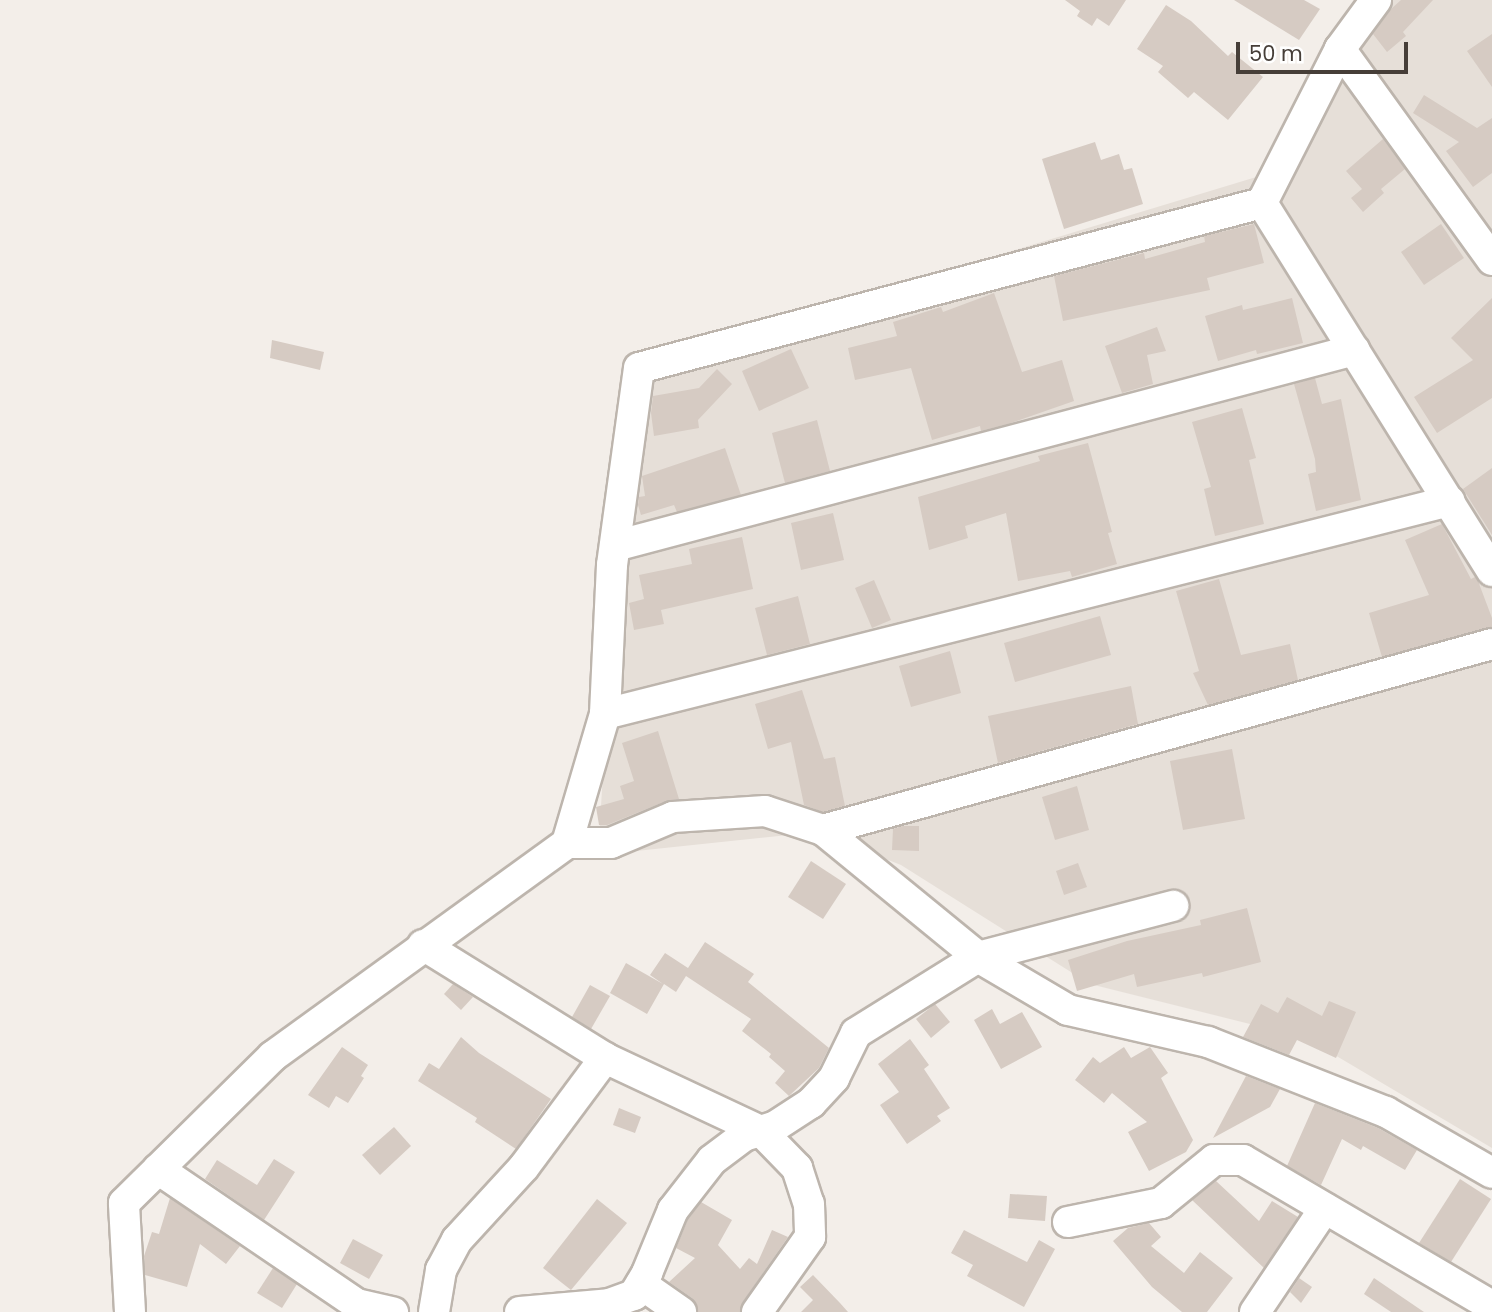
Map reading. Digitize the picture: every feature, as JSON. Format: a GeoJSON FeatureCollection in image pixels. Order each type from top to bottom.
{"type":"FeatureCollection","features":[{"type":"Feature","properties":{"kind":"street"},"geometry":{"type":"LineString","coordinates":[[567,843],[605,714],[615,546],[639,368],[1262,203],[1340,49],[1376,0]]}},
{"type":"Feature","properties":{"kind":"street"},"geometry":{"type":"LineString","coordinates":[[1340,49],[1492,260]]}},
{"type":"Feature","properties":{"kind":"street"},"geometry":{"type":"LineString","coordinates":[[1262,203],[1492,571]]}},
{"type":"Feature","properties":{"kind":"street"},"geometry":{"type":"LineString","coordinates":[[615,546],[1354,350]]}},
{"type":"Feature","properties":{"kind":"street"},"geometry":{"type":"LineString","coordinates":[[605,714],[1450,502]]}},
{"type":"Feature","properties":{"kind":"street"},"geometry":{"type":"LineString","coordinates":[[823,830],[1492,643]]}},
{"type":"Feature","properties":{"kind":"street"},"geometry":{"type":"LineString","coordinates":[[130,1312],[124,1203],[273,1056],[567,843],[611,844],[673,817],[765,811],[823,830],[978,957],[1068,1010],[1208,1042],[1386,1112],[1492,1173]]}},
{"type":"Feature","properties":{"kind":"street"},"geometry":{"type":"LineString","coordinates":[[520,1312],[609,1304],[634,1295],[673,1210],[712,1160],[744,1136],[788,1119],[811,1103],[834,1078],[856,1033],[978,957],[1173,906]]}},
{"type":"Feature","properties":{"kind":"street"},"geometry":{"type":"LineString","coordinates":[[423,945],[605,1058],[761,1130],[797,1168],[809,1204],[810,1237],[757,1312]]}},
{"type":"Feature","properties":{"kind":"street"},"geometry":{"type":"LineString","coordinates":[[434,1312],[441,1270],[457,1240],[524,1167],[605,1058]]}},
{"type":"Feature","properties":{"kind":"street"},"geometry":{"type":"LineString","coordinates":[[1068,1222],[1161,1203],[1214,1160],[1243,1160],[1492,1306]]}},
{"type":"Feature","properties":{"kind":"street"},"geometry":{"type":"LineString","coordinates":[[158,1169],[357,1304],[393,1312]]}},
{"type":"Feature","properties":{"kind":"street"},"geometry":{"type":"LineString","coordinates":[[1255,1312],[1325,1208]]}},
{"type":"Feature","properties":{"kind":"street"},"geometry":{"type":"LineString","coordinates":[[641,1284],[681,1312]]}},
{"type":"Feature","properties":{"kind":"shaded area"},"geometry":{"type":"Polygon","coordinates":[[[1383,0],[1492,0],[1492,1148],[1306,1038],[1090,984],[901,865],[817,832],[598,855],[628,367],[1276,171],[1383,0]]]}},
{"type":"Feature","properties":{"kind":"building"},"geometry":{"type":"Polygon","coordinates":[[[1065,0],[1126,0],[1109,26],[1097,18],[1092,26],[1077,16],[1080,11],[1065,0]]]}},
{"type":"Feature","properties":{"kind":"building"},"geometry":{"type":"Polygon","coordinates":[[[1234,0],[1304,0],[1320,9],[1299,40],[1234,0]]]}},
{"type":"Feature","properties":{"kind":"building"},"geometry":{"type":"Polygon","coordinates":[[[1401,0],[1433,0],[1403,32],[1406,36],[1387,52],[1373,34],[1401,0]]]}},
{"type":"Feature","properties":{"kind":"building"},"geometry":{"type":"Polygon","coordinates":[[[1166,5],[1191,21],[1228,56],[1232,52],[1263,77],[1228,120],[1194,92],[1188,98],[1158,72],[1163,66],[1137,49],[1166,5]]]}},
{"type":"Feature","properties":{"kind":"building"},"geometry":{"type":"Polygon","coordinates":[[[1492,34],[1492,87],[1467,51],[1492,34]]]}},
{"type":"Feature","properties":{"kind":"building"},"geometry":{"type":"Polygon","coordinates":[[[1424,95],[1477,128],[1492,118],[1492,173],[1473,187],[1446,151],[1459,142],[1413,113],[1424,95]]]}},
{"type":"Feature","properties":{"kind":"building"},"geometry":{"type":"Polygon","coordinates":[[[1383,139],[1405,169],[1381,189],[1384,193],[1363,212],[1351,198],[1362,189],[1346,171],[1383,139]]]}},
{"type":"Feature","properties":{"kind":"building"},"geometry":{"type":"Polygon","coordinates":[[[1095,142],[1101,160],[1119,154],[1124,170],[1132,168],[1143,204],[1064,229],[1042,159],[1095,142]]]}},
{"type":"Feature","properties":{"kind":"building"},"geometry":{"type":"Polygon","coordinates":[[[1254,224],[1264,263],[1207,278],[1210,290],[1063,321],[1054,276],[1144,253],[1145,259],[1205,242],[1204,236],[1254,224]]]}},
{"type":"Feature","properties":{"kind":"building"},"geometry":{"type":"Polygon","coordinates":[[[1441,224],[1464,258],[1424,285],[1401,252],[1441,224]]]}},
{"type":"Feature","properties":{"kind":"building"},"geometry":{"type":"Polygon","coordinates":[[[994,293],[1022,372],[1062,360],[1074,401],[1008,424],[981,431],[980,426],[932,440],[911,368],[855,380],[848,348],[897,336],[893,322],[941,307],[943,312],[994,293]]]}},
{"type":"Feature","properties":{"kind":"building"},"geometry":{"type":"Polygon","coordinates":[[[1292,298],[1303,343],[1257,354],[1256,350],[1218,361],[1205,316],[1242,305],[1243,310],[1292,298]]]}},
{"type":"Feature","properties":{"kind":"building"},"geometry":{"type":"Polygon","coordinates":[[[1492,298],[1492,398],[1437,433],[1414,397],[1473,360],[1451,338],[1492,298]]]}},
{"type":"Feature","properties":{"kind":"building"},"geometry":{"type":"Polygon","coordinates":[[[1157,327],[1166,351],[1147,355],[1153,384],[1122,393],[1105,346],[1157,327]]]}},
{"type":"Feature","properties":{"kind":"building"},"geometry":{"type":"Polygon","coordinates":[[[272,340],[324,352],[320,370],[270,358],[272,340]]]}},
{"type":"Feature","properties":{"kind":"building"},"geometry":{"type":"Polygon","coordinates":[[[791,349],[809,388],[759,411],[742,371],[791,349]]]}},
{"type":"Feature","properties":{"kind":"building"},"geometry":{"type":"Polygon","coordinates":[[[717,369],[732,384],[698,420],[699,428],[654,436],[651,413],[653,396],[699,388],[717,369]]]}},
{"type":"Feature","properties":{"kind":"building"},"geometry":{"type":"Polygon","coordinates":[[[1315,378],[1322,404],[1341,399],[1361,500],[1316,511],[1308,474],[1316,472],[1315,459],[1294,384],[1315,378]]]}},
{"type":"Feature","properties":{"kind":"building"},"geometry":{"type":"Polygon","coordinates":[[[1242,408],[1256,458],[1249,460],[1264,524],[1215,536],[1204,489],[1211,487],[1192,422],[1242,408]]]}},
{"type":"Feature","properties":{"kind":"building"},"geometry":{"type":"Polygon","coordinates":[[[817,420],[830,471],[785,483],[772,433],[817,420]]]}},
{"type":"Feature","properties":{"kind":"building"},"geometry":{"type":"Polygon","coordinates":[[[1088,443],[1112,532],[1108,533],[1117,564],[1072,577],[1070,571],[1018,581],[1006,513],[965,526],[968,538],[929,550],[918,497],[1040,461],[1038,456],[1088,443]]]}},
{"type":"Feature","properties":{"kind":"building"},"geometry":{"type":"Polygon","coordinates":[[[725,448],[741,495],[677,512],[674,505],[641,515],[639,497],[645,496],[642,476],[725,448]]]}},
{"type":"Feature","properties":{"kind":"building"},"geometry":{"type":"Polygon","coordinates":[[[1492,468],[1492,535],[1463,489],[1492,468]]]}},
{"type":"Feature","properties":{"kind":"building"},"geometry":{"type":"Polygon","coordinates":[[[833,513],[844,560],[801,570],[791,523],[833,513]]]}},
{"type":"Feature","properties":{"kind":"building"},"geometry":{"type":"Polygon","coordinates":[[[1442,524],[1471,579],[1475,577],[1478,581],[1492,618],[1492,627],[1382,657],[1369,613],[1429,595],[1405,540],[1442,524]]]}},
{"type":"Feature","properties":{"kind":"building"},"geometry":{"type":"Polygon","coordinates":[[[742,537],[753,589],[661,610],[664,624],[634,630],[629,603],[644,599],[639,575],[692,564],[689,549],[742,537]]]}},
{"type":"Feature","properties":{"kind":"building"},"geometry":{"type":"Polygon","coordinates":[[[1219,579],[1241,655],[1290,644],[1298,680],[1208,705],[1193,673],[1199,671],[1176,591],[1219,579]]]}},
{"type":"Feature","properties":{"kind":"building"},"geometry":{"type":"Polygon","coordinates":[[[874,580],[891,620],[872,628],[855,588],[874,580]]]}},
{"type":"Feature","properties":{"kind":"building"},"geometry":{"type":"Polygon","coordinates":[[[798,596],[810,644],[767,655],[755,608],[798,596]]]}},
{"type":"Feature","properties":{"kind":"building"},"geometry":{"type":"Polygon","coordinates":[[[1100,616],[1111,655],[1015,682],[1004,643],[1100,616]]]}},
{"type":"Feature","properties":{"kind":"building"},"geometry":{"type":"Polygon","coordinates":[[[950,651],[961,693],[911,707],[899,666],[950,651]]]}},
{"type":"Feature","properties":{"kind":"building"},"geometry":{"type":"Polygon","coordinates":[[[1131,686],[1138,724],[998,763],[988,716],[1131,686]]]}},
{"type":"Feature","properties":{"kind":"building"},"geometry":{"type":"Polygon","coordinates":[[[802,690],[824,759],[835,757],[845,806],[823,812],[804,805],[791,742],[768,749],[755,704],[802,690]]]}},
{"type":"Feature","properties":{"kind":"building"},"geometry":{"type":"Polygon","coordinates":[[[658,731],[679,799],[666,801],[607,825],[599,825],[596,807],[624,799],[620,786],[634,781],[622,743],[658,731]]]}},
{"type":"Feature","properties":{"kind":"building"},"geometry":{"type":"Polygon","coordinates":[[[1232,749],[1245,819],[1183,830],[1170,761],[1232,749]]]}},
{"type":"Feature","properties":{"kind":"building"},"geometry":{"type":"Polygon","coordinates":[[[1077,786],[1089,830],[1055,840],[1042,797],[1077,786]]]}},
{"type":"Feature","properties":{"kind":"building"},"geometry":{"type":"Polygon","coordinates":[[[919,826],[919,851],[892,850],[893,829],[919,826]]]}},
{"type":"Feature","properties":{"kind":"building"},"geometry":{"type":"Polygon","coordinates":[[[811,861],[846,884],[823,919],[788,897],[811,861]]]}},
{"type":"Feature","properties":{"kind":"building"},"geometry":{"type":"Polygon","coordinates":[[[1078,863],[1087,887],[1064,895],[1056,871],[1078,863]]]}},
{"type":"Feature","properties":{"kind":"building"},"geometry":{"type":"Polygon","coordinates":[[[1247,908],[1261,962],[1203,977],[1202,973],[1137,987],[1134,974],[1077,991],[1068,960],[1127,941],[1201,925],[1200,920],[1247,908]]]}},
{"type":"Feature","properties":{"kind":"building"},"geometry":{"type":"Polygon","coordinates":[[[705,942],[754,974],[748,982],[829,1048],[819,1068],[789,1096],[775,1083],[785,1071],[769,1057],[771,1054],[742,1031],[751,1019],[686,976],[676,992],[664,984],[647,1014],[610,993],[626,963],[663,984],[650,975],[665,953],[688,968],[705,942]]]}},
{"type":"Feature","properties":{"kind":"building"},"geometry":{"type":"Polygon","coordinates":[[[453,984],[473,997],[461,1010],[444,994],[453,984]]]}},
{"type":"Feature","properties":{"kind":"building"},"geometry":{"type":"Polygon","coordinates":[[[590,985],[610,996],[591,1029],[572,1017],[590,985]]]}},
{"type":"Feature","properties":{"kind":"building"},"geometry":{"type":"Polygon","coordinates":[[[1287,997],[1322,1016],[1329,1001],[1356,1012],[1336,1058],[1297,1040],[1289,1055],[1243,1037],[1261,1004],[1278,1013],[1287,997]]]}},
{"type":"Feature","properties":{"kind":"building"},"geometry":{"type":"Polygon","coordinates":[[[935,1004],[950,1022],[931,1038],[916,1019],[935,1004]]]}},
{"type":"Feature","properties":{"kind":"building"},"geometry":{"type":"Polygon","coordinates":[[[992,1009],[1000,1024],[1022,1012],[1042,1047],[1001,1069],[974,1020],[992,1009]]]}},
{"type":"Feature","properties":{"kind":"building"},"geometry":{"type":"Polygon","coordinates":[[[461,1037],[479,1053],[551,1099],[516,1149],[475,1122],[477,1118],[418,1081],[429,1063],[439,1069],[461,1037]]]}},
{"type":"Feature","properties":{"kind":"building"},"geometry":{"type":"Polygon","coordinates":[[[910,1039],[929,1065],[924,1069],[950,1108],[937,1116],[941,1121],[907,1144],[880,1105],[899,1092],[878,1064],[910,1039]]]}},
{"type":"Feature","properties":{"kind":"building"},"geometry":{"type":"Polygon","coordinates":[[[342,1047],[368,1065],[361,1076],[364,1078],[348,1103],[336,1096],[329,1108],[308,1095],[342,1047]]]}},
{"type":"Feature","properties":{"kind":"building"},"geometry":{"type":"Polygon","coordinates":[[[1124,1047],[1131,1058],[1150,1047],[1168,1073],[1161,1078],[1193,1140],[1186,1152],[1149,1171],[1128,1132],[1147,1122],[1112,1093],[1104,1103],[1075,1080],[1093,1057],[1100,1063],[1124,1047]]]}},
{"type":"Feature","properties":{"kind":"building"},"geometry":{"type":"Polygon","coordinates":[[[1246,1076],[1280,1089],[1270,1107],[1213,1138],[1246,1076]]]}},
{"type":"Feature","properties":{"kind":"building"},"geometry":{"type":"Polygon","coordinates":[[[1315,1103],[1378,1128],[1417,1150],[1405,1170],[1363,1146],[1361,1150],[1342,1139],[1321,1185],[1287,1166],[1315,1103]]]}},
{"type":"Feature","properties":{"kind":"building"},"geometry":{"type":"Polygon","coordinates":[[[619,1108],[641,1117],[635,1133],[613,1125],[619,1108]]]}},
{"type":"Feature","properties":{"kind":"building"},"geometry":{"type":"Polygon","coordinates":[[[394,1127],[411,1146],[380,1175],[362,1155],[394,1127]]]}},
{"type":"Feature","properties":{"kind":"building"},"geometry":{"type":"Polygon","coordinates":[[[274,1159],[295,1172],[264,1220],[205,1179],[217,1160],[257,1185],[274,1159]]]}},
{"type":"Feature","properties":{"kind":"building"},"geometry":{"type":"Polygon","coordinates":[[[1460,1179],[1491,1199],[1451,1262],[1419,1243],[1460,1179]]]}},
{"type":"Feature","properties":{"kind":"building"},"geometry":{"type":"Polygon","coordinates":[[[1216,1181],[1259,1221],[1272,1201],[1298,1217],[1264,1268],[1192,1200],[1216,1181]]]}},
{"type":"Feature","properties":{"kind":"building"},"geometry":{"type":"Polygon","coordinates":[[[1010,1194],[1047,1196],[1045,1221],[1008,1218],[1010,1194]]]}},
{"type":"Feature","properties":{"kind":"building"},"geometry":{"type":"Polygon","coordinates":[[[170,1198],[240,1246],[226,1264],[200,1244],[187,1287],[145,1275],[144,1256],[152,1232],[159,1234],[170,1198]]]}},
{"type":"Feature","properties":{"kind":"building"},"geometry":{"type":"Polygon","coordinates":[[[597,1199],[627,1223],[571,1290],[543,1268],[597,1199]]]}},
{"type":"Feature","properties":{"kind":"building"},"geometry":{"type":"Polygon","coordinates":[[[701,1202],[732,1220],[718,1245],[740,1269],[749,1258],[757,1264],[772,1230],[788,1237],[743,1302],[740,1312],[698,1312],[692,1298],[669,1282],[695,1258],[676,1248],[688,1219],[701,1202]]]}},
{"type":"Feature","properties":{"kind":"building"},"geometry":{"type":"Polygon","coordinates":[[[1149,1223],[1161,1237],[1151,1246],[1184,1273],[1200,1252],[1233,1278],[1207,1312],[1182,1312],[1152,1287],[1113,1241],[1128,1228],[1149,1223]]]}},
{"type":"Feature","properties":{"kind":"building"},"geometry":{"type":"Polygon","coordinates":[[[964,1230],[1027,1262],[1039,1240],[1055,1249],[1024,1307],[967,1276],[973,1265],[951,1253],[964,1230]]]}},
{"type":"Feature","properties":{"kind":"building"},"geometry":{"type":"Polygon","coordinates":[[[353,1239],[383,1255],[369,1279],[340,1263],[353,1239]]]}},
{"type":"Feature","properties":{"kind":"building"},"geometry":{"type":"Polygon","coordinates":[[[273,1268],[297,1284],[282,1308],[257,1293],[273,1268]]]}},
{"type":"Feature","properties":{"kind":"building"},"geometry":{"type":"Polygon","coordinates":[[[813,1275],[848,1312],[801,1312],[813,1300],[800,1287],[813,1275]]]}},
{"type":"Feature","properties":{"kind":"building"},"geometry":{"type":"Polygon","coordinates":[[[1299,1278],[1312,1287],[1301,1303],[1290,1292],[1299,1278]]]}},
{"type":"Feature","properties":{"kind":"building"},"geometry":{"type":"Polygon","coordinates":[[[1374,1278],[1424,1312],[1391,1312],[1364,1294],[1374,1278]]]}}]}
